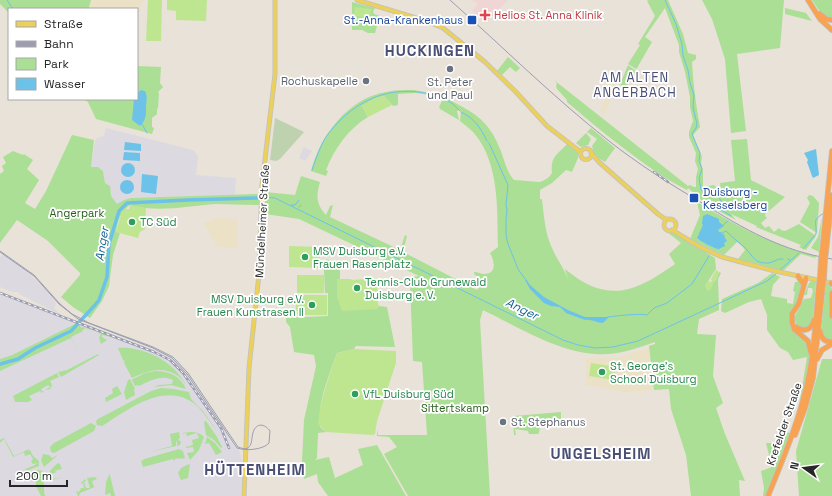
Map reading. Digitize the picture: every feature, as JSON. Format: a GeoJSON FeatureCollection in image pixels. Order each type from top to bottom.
{"type":"FeatureCollection","features":[{"type":"Feature","properties":{"kind":"highway"},"geometry":{"type":"LineString","coordinates":[[809,0],[822,17],[832,20]]}},
{"type":"Feature","properties":{"kind":"highway"},"geometry":{"type":"LineString","coordinates":[[809,0],[820,19],[832,30]]}},
{"type":"Feature","properties":{"kind":"highway"},"geometry":{"type":"LineString","coordinates":[[815,366],[820,322],[821,284],[832,151]]}},
{"type":"Feature","properties":{"kind":"highway"},"geometry":{"type":"LineString","coordinates":[[828,212],[832,195]]}},
{"type":"Feature","properties":{"kind":"highway"},"geometry":{"type":"LineString","coordinates":[[798,276],[803,282],[804,286]]}},
{"type":"Feature","properties":{"kind":"highway"},"geometry":{"type":"LineString","coordinates":[[807,278],[799,303],[792,314],[792,322],[794,329],[808,341],[812,356]]}},
{"type":"Feature","properties":{"kind":"highway"},"geometry":{"type":"LineString","coordinates":[[807,278],[800,304],[793,318],[794,326],[801,330],[809,329],[813,324],[817,310]]}},
{"type":"Feature","properties":{"kind":"highway","name":"Krefelder Straße"},"geometry":{"type":"LineString","coordinates":[[769,496],[801,407],[810,373],[821,284]]}},
{"type":"Feature","properties":{"kind":"highway"},"geometry":{"type":"LineString","coordinates":[[832,293],[832,316]]}},
{"type":"Feature","properties":{"kind":"highway"},"geometry":{"type":"LineString","coordinates":[[820,322],[821,336],[826,341],[832,343]]}},
{"type":"Feature","properties":{"kind":"highway"},"geometry":{"type":"LineString","coordinates":[[815,366],[822,350],[832,343]]}},
{"type":"Feature","properties":{"kind":"highway","name":"Krefelder Straße"},"geometry":{"type":"LineString","coordinates":[[769,496],[805,408],[815,366]]}},
{"type":"Feature","properties":{"kind":"main road","name":"Mündelheimer Straße"},"geometry":{"type":"LineString","coordinates":[[244,496],[249,368],[259,274],[262,184],[275,74],[275,0]]}},
{"type":"Feature","properties":{"kind":"main road"},"geometry":{"type":"LineString","coordinates":[[356,0],[426,21],[443,28],[485,62],[516,92],[542,122],[554,133],[578,150],[583,158],[590,158],[600,163]]}},
{"type":"Feature","properties":{"kind":"main road"},"geometry":{"type":"LineString","coordinates":[[571,144],[583,149],[589,149],[600,163],[658,214],[665,219],[674,221],[676,227],[683,236]]}},
{"type":"Feature","properties":{"kind":"main road"},"geometry":{"type":"LineString","coordinates":[[580,153],[583,149]]}},
{"type":"Feature","properties":{"kind":"main road"},"geometry":{"type":"LineString","coordinates":[[590,158],[591,153]]}},
{"type":"Feature","properties":{"kind":"main road"},"geometry":{"type":"LineString","coordinates":[[658,214],[665,223],[666,229],[672,230],[700,247],[720,256],[832,283]]}},
{"type":"Feature","properties":{"kind":"main road"},"geometry":{"type":"LineString","coordinates":[[665,223],[668,219]]}},
{"type":"Feature","properties":{"kind":"main road"},"geometry":{"type":"LineString","coordinates":[[672,230],[676,227]]}},
{"type":"Feature","properties":{"kind":"shaded area"},"geometry":{"type":"Polygon","coordinates":[[[91,0],[144,0],[139,7],[142,9],[138,14],[138,8],[89,7],[91,0]]]}},
{"type":"Feature","properties":{"kind":"shaded area","name":"Helios St. Anna Klinik"},"geometry":{"type":"Polygon","coordinates":[[[471,0],[508,0],[486,23],[472,11],[478,4],[471,0]]]}},
{"type":"Feature","properties":{"kind":"shaded area"},"geometry":{"type":"Polygon","coordinates":[[[611,81],[617,86],[604,115],[600,112],[611,81]]]}},
{"type":"Feature","properties":{"kind":"shaded area"},"geometry":{"type":"Polygon","coordinates":[[[106,128],[193,150],[198,156],[196,175],[236,178],[235,195],[131,198],[124,200],[117,205],[111,196],[109,185],[105,183],[103,171],[98,167],[91,167],[95,142],[97,138],[104,136],[106,128]]]}},
{"type":"Feature","properties":{"kind":"shaded area"},"geometry":{"type":"Polygon","coordinates":[[[304,147],[312,151],[305,161],[299,158],[304,147]]]}},
{"type":"Feature","properties":{"kind":"shaded area"},"geometry":{"type":"Polygon","coordinates":[[[218,218],[237,219],[238,249],[214,246],[215,243],[203,223],[218,218]]]}},
{"type":"Feature","properties":{"kind":"shaded area"},"geometry":{"type":"Polygon","coordinates":[[[3,255],[24,269],[44,288],[56,303],[54,308],[61,315],[19,294],[19,292],[12,292],[0,287],[0,257],[3,255]]]}},
{"type":"Feature","properties":{"kind":"shaded area"},"geometry":{"type":"Polygon","coordinates":[[[0,294],[76,322],[75,324],[12,355],[0,359],[0,294]]]}},
{"type":"Feature","properties":{"kind":"shaded area"},"geometry":{"type":"Polygon","coordinates":[[[82,323],[157,351],[173,360],[182,368],[222,425],[234,446],[239,450],[243,464],[241,496],[0,496],[0,368],[82,323]]]}},
{"type":"Feature","properties":{"kind":"shaded area","name":"St. George’s School Duisburg"},"geometry":{"type":"Polygon","coordinates":[[[649,348],[654,390],[625,392],[586,385],[586,358],[620,357],[649,348]]]}},
{"type":"Feature","properties":{"kind":"green space"},"geometry":{"type":"Polygon","coordinates":[[[0,0],[91,0],[90,8],[8,8],[8,12],[0,4],[0,0]]]}},
{"type":"Feature","properties":{"kind":"green space"},"geometry":{"type":"Polygon","coordinates":[[[148,0],[162,0],[161,41],[146,41],[148,0]]]}},
{"type":"Feature","properties":{"kind":"green space"},"geometry":{"type":"Polygon","coordinates":[[[167,0],[207,0],[206,21],[176,20],[176,11],[167,10],[167,0]]]}},
{"type":"Feature","properties":{"kind":"green space"},"geometry":{"type":"Polygon","coordinates":[[[668,0],[683,34],[688,53],[696,55],[696,59],[692,62],[700,127],[693,135],[702,157],[703,187],[714,185],[721,193],[720,183],[735,181],[731,140],[747,139],[751,180],[785,197],[769,211],[752,197],[766,211],[765,216],[767,218],[761,223],[765,228],[769,226],[774,232],[779,228],[785,231],[799,224],[816,236],[806,250],[799,247],[801,245],[756,227],[757,226],[731,214],[736,220],[711,207],[688,188],[687,190],[675,184],[642,162],[585,118],[567,102],[567,100],[557,89],[557,83],[554,80],[688,186],[690,185],[696,187],[698,169],[695,161],[696,153],[689,137],[689,132],[693,121],[690,107],[690,97],[679,52],[679,45],[665,8],[645,37],[652,42],[637,68],[636,69],[628,64],[655,16],[647,1],[668,0]],[[751,192],[722,194],[722,196],[747,194],[749,197],[752,197],[751,192]]]}},
{"type":"Feature","properties":{"kind":"green space"},"geometry":{"type":"Polygon","coordinates":[[[702,0],[784,0],[780,48],[737,54],[746,131],[731,133],[725,59],[712,19],[702,0]]]}},
{"type":"Feature","properties":{"kind":"green space"},"geometry":{"type":"Polygon","coordinates":[[[812,0],[832,0],[832,19],[822,15],[812,0]]]}},
{"type":"Feature","properties":{"kind":"green space"},"geometry":{"type":"Polygon","coordinates":[[[352,2],[375,8],[373,11],[374,14],[380,16],[375,33],[368,33],[362,30],[352,30],[352,2]]]}},
{"type":"Feature","properties":{"kind":"green space"},"geometry":{"type":"Polygon","coordinates":[[[355,7],[371,9],[370,18],[354,16],[355,7]]]}},
{"type":"Feature","properties":{"kind":"green space"},"geometry":{"type":"Polygon","coordinates":[[[785,8],[806,13],[812,21],[785,14],[785,8]]]}},
{"type":"Feature","properties":{"kind":"green space"},"geometry":{"type":"Polygon","coordinates":[[[508,57],[520,68],[516,72],[510,67],[502,75],[497,71],[508,57]]]}},
{"type":"Feature","properties":{"kind":"green space"},"geometry":{"type":"Polygon","coordinates":[[[628,65],[636,71],[625,89],[620,84],[628,65]]]}},
{"type":"Feature","properties":{"kind":"green space"},"geometry":{"type":"Polygon","coordinates":[[[138,66],[161,67],[160,83],[163,87],[158,92],[157,114],[152,118],[152,127],[154,128],[152,134],[96,119],[88,102],[85,100],[138,100],[138,66]]]}},
{"type":"Feature","properties":{"kind":"green space"},"geometry":{"type":"Polygon","coordinates":[[[414,90],[440,95],[439,98],[436,98],[437,96],[416,93],[398,94],[398,105],[393,106],[384,96],[376,98],[362,106],[368,117],[354,127],[342,140],[329,162],[326,170],[328,171],[326,176],[311,171],[321,145],[329,132],[348,110],[372,96],[393,91],[414,90]]]}},
{"type":"Feature","properties":{"kind":"green space"},"geometry":{"type":"Polygon","coordinates":[[[384,96],[392,105],[368,117],[362,106],[376,98],[384,96]]]}},
{"type":"Feature","properties":{"kind":"green space","name":"Sittertskamp"},"geometry":{"type":"Polygon","coordinates":[[[444,97],[478,117],[490,130],[514,180],[540,182],[547,179],[552,173],[553,160],[567,144],[578,153],[578,158],[572,172],[566,170],[552,183],[540,190],[540,199],[542,199],[548,236],[569,282],[565,269],[580,280],[594,287],[607,290],[633,288],[646,282],[675,264],[669,254],[681,243],[667,232],[673,232],[715,258],[716,269],[705,286],[715,281],[719,272],[721,273],[718,279],[719,310],[699,319],[697,334],[716,335],[713,376],[723,403],[716,408],[725,434],[745,481],[739,480],[740,496],[691,496],[686,455],[671,409],[669,389],[654,390],[649,346],[655,344],[655,342],[618,353],[595,354],[581,352],[567,349],[538,337],[483,310],[480,320],[490,496],[408,496],[384,454],[397,447],[389,437],[377,436],[377,429],[378,435],[427,435],[422,362],[413,361],[410,282],[412,277],[419,276],[299,219],[265,214],[265,192],[295,195],[301,176],[320,182],[318,200],[320,207],[326,215],[330,206],[333,205],[330,217],[400,250],[405,235],[407,236],[403,252],[477,290],[481,285],[484,287],[487,284],[474,274],[474,272],[484,274],[491,272],[494,263],[490,253],[498,247],[497,203],[493,173],[489,159],[482,145],[474,133],[460,121],[461,111],[457,111],[459,120],[440,109],[439,107],[444,97]]]}},
{"type":"Feature","properties":{"kind":"green space"},"geometry":{"type":"Polygon","coordinates":[[[275,118],[304,132],[280,159],[276,161],[270,160],[275,118]]]}},
{"type":"Feature","properties":{"kind":"green space"},"geometry":{"type":"Polygon","coordinates":[[[591,128],[615,148],[605,162],[594,155],[592,146],[597,139],[587,132],[591,128]]]}},
{"type":"Feature","properties":{"kind":"green space"},"geometry":{"type":"Polygon","coordinates":[[[586,133],[591,139],[588,145],[581,147],[576,143],[586,133]]]}},
{"type":"Feature","properties":{"kind":"green space","name":"Angerpark"},"geometry":{"type":"Polygon","coordinates":[[[72,135],[94,140],[91,167],[98,167],[103,171],[105,183],[110,186],[111,196],[117,204],[131,198],[259,194],[259,205],[216,204],[162,209],[130,205],[122,213],[118,224],[116,232],[120,233],[113,255],[109,286],[102,301],[90,318],[61,297],[80,275],[80,273],[48,241],[17,220],[0,243],[0,174],[4,171],[2,166],[6,163],[3,157],[13,151],[23,155],[24,154],[33,160],[27,169],[39,180],[25,203],[35,209],[46,191],[72,135]]]}},
{"type":"Feature","properties":{"kind":"green space"},"geometry":{"type":"Polygon","coordinates":[[[809,195],[813,196],[819,203],[817,233],[800,222],[810,203],[807,198],[809,195]]]}},
{"type":"Feature","properties":{"kind":"green space"},"geometry":{"type":"Polygon","coordinates":[[[697,202],[754,234],[800,252],[816,256],[815,258],[801,254],[783,271],[738,259],[745,250],[737,242],[724,255],[708,248],[690,239],[700,215],[697,202]]]}},
{"type":"Feature","properties":{"kind":"green space","name":"TC Süd"},"geometry":{"type":"Polygon","coordinates":[[[130,205],[146,208],[145,229],[140,232],[138,238],[116,232],[122,211],[129,209],[130,205]]]}},
{"type":"Feature","properties":{"kind":"green space"},"geometry":{"type":"Polygon","coordinates":[[[822,217],[819,252],[811,248],[818,237],[822,217]]]}},
{"type":"Feature","properties":{"kind":"green space","name":"MSV Duisburg e.V. Frauen Rasenplatz"},"geometry":{"type":"Polygon","coordinates":[[[289,246],[320,247],[320,268],[289,267],[289,246]]]}},
{"type":"Feature","properties":{"kind":"green space"},"geometry":{"type":"Polygon","coordinates":[[[327,259],[331,261],[332,268],[340,268],[340,279],[337,279],[376,309],[379,306],[387,307],[395,347],[356,346],[354,349],[337,353],[327,380],[320,408],[320,427],[326,432],[318,433],[317,458],[315,460],[329,457],[335,478],[363,465],[358,449],[377,445],[406,496],[328,496],[318,482],[317,474],[304,479],[302,460],[304,420],[316,366],[314,355],[294,352],[290,327],[286,322],[286,318],[328,316],[328,293],[325,293],[324,270],[327,259]]]}},
{"type":"Feature","properties":{"kind":"green space"},"geometry":{"type":"Polygon","coordinates":[[[716,270],[719,272],[710,290],[707,291],[705,285],[708,281],[712,282],[711,279],[716,270]]]}},
{"type":"Feature","properties":{"kind":"green space"},"geometry":{"type":"Polygon","coordinates":[[[772,273],[780,277],[773,285],[771,296],[787,299],[787,303],[793,304],[795,282],[799,282],[795,279],[802,282],[801,296],[790,318],[807,344],[809,350],[809,366],[799,405],[807,357],[793,360],[788,352],[780,348],[767,330],[767,315],[761,299],[749,302],[725,313],[721,311],[722,299],[758,283],[772,273]]]}},
{"type":"Feature","properties":{"kind":"green space"},"geometry":{"type":"Polygon","coordinates":[[[297,275],[324,275],[324,293],[297,293],[297,275]]]}},
{"type":"Feature","properties":{"kind":"green space","name":"Tennis-Club Grunewald Duisburg e. V."},"geometry":{"type":"Polygon","coordinates":[[[377,278],[379,306],[376,309],[342,311],[337,297],[337,279],[352,280],[377,278]]]}},
{"type":"Feature","properties":{"kind":"green space"},"geometry":{"type":"Polygon","coordinates":[[[811,281],[816,282],[813,319],[811,324],[805,328],[797,326],[794,318],[804,299],[811,298],[813,291],[812,288],[808,288],[807,295],[804,295],[811,281]]]}},
{"type":"Feature","properties":{"kind":"green space"},"geometry":{"type":"Polygon","coordinates":[[[826,284],[830,284],[832,289],[830,303],[832,318],[832,341],[823,337],[821,331],[826,284]]]}},
{"type":"Feature","properties":{"kind":"green space","name":"MSV Duisburg e.V. Frauen Kunstrasen II"},"geometry":{"type":"Polygon","coordinates":[[[296,295],[327,295],[327,315],[296,315],[296,295]]]}},
{"type":"Feature","properties":{"kind":"green space"},"geometry":{"type":"Polygon","coordinates":[[[76,322],[81,324],[80,327],[90,328],[111,337],[102,335],[102,337],[107,340],[101,344],[99,338],[101,333],[99,334],[99,332],[85,328],[82,333],[81,332],[71,337],[78,351],[71,338],[0,371],[0,359],[12,355],[75,324],[76,322]]]}},
{"type":"Feature","properties":{"kind":"green space"},"geometry":{"type":"Polygon","coordinates":[[[118,348],[141,350],[156,356],[170,365],[187,386],[178,376],[161,370],[149,371],[132,378],[118,348]]]}},
{"type":"Feature","properties":{"kind":"green space","name":"VfL Duisburg Süd"},"geometry":{"type":"Polygon","coordinates":[[[354,349],[396,351],[396,363],[377,421],[375,434],[373,435],[326,432],[318,424],[323,397],[337,353],[354,349]]]}},
{"type":"Feature","properties":{"kind":"green space"},"geometry":{"type":"Polygon","coordinates":[[[98,354],[99,355],[61,377],[58,372],[67,370],[98,354]]]}},
{"type":"Feature","properties":{"kind":"green space"},"geometry":{"type":"Polygon","coordinates":[[[822,359],[832,359],[832,496],[799,496],[796,451],[822,359]]]}},
{"type":"Feature","properties":{"kind":"green space","name":"St. George’s School Duisburg"},"geometry":{"type":"Polygon","coordinates":[[[591,363],[616,367],[614,380],[589,376],[591,363]]]}},
{"type":"Feature","properties":{"kind":"green space"},"geometry":{"type":"Polygon","coordinates":[[[156,371],[166,372],[178,378],[186,389],[171,385],[154,387],[172,384],[173,380],[169,378],[156,379],[139,386],[135,386],[131,380],[145,373],[156,371]]]}},
{"type":"Feature","properties":{"kind":"green space"},"geometry":{"type":"Polygon","coordinates":[[[57,373],[59,377],[50,381],[52,385],[50,389],[45,390],[50,387],[48,385],[41,389],[44,391],[42,393],[40,391],[29,396],[32,400],[28,402],[15,402],[13,396],[57,373]]]}},
{"type":"Feature","properties":{"kind":"green space"},"geometry":{"type":"Polygon","coordinates":[[[130,379],[135,389],[135,395],[126,400],[124,392],[128,380],[130,379]]]}},
{"type":"Feature","properties":{"kind":"green space"},"geometry":{"type":"Polygon","coordinates":[[[117,386],[122,394],[106,402],[105,398],[113,393],[112,389],[117,386]]]}},
{"type":"Feature","properties":{"kind":"green space"},"geometry":{"type":"Polygon","coordinates":[[[161,388],[189,392],[191,399],[203,411],[217,431],[196,405],[184,398],[172,395],[160,396],[135,405],[102,426],[97,425],[96,421],[98,419],[151,391],[161,388]]]}},
{"type":"Feature","properties":{"kind":"green space"},"geometry":{"type":"Polygon","coordinates":[[[561,412],[561,419],[541,422],[538,434],[529,434],[528,431],[515,429],[516,435],[514,435],[514,416],[561,412]]]}},
{"type":"Feature","properties":{"kind":"green space"},"geometry":{"type":"Polygon","coordinates":[[[206,421],[217,437],[222,447],[221,448],[214,440],[206,435],[204,422],[206,421]]]}},
{"type":"Feature","properties":{"kind":"green space"},"geometry":{"type":"Polygon","coordinates":[[[91,423],[96,426],[94,431],[54,453],[51,452],[50,447],[54,443],[91,423]]]}},
{"type":"Feature","properties":{"kind":"green space"},"geometry":{"type":"Polygon","coordinates":[[[781,431],[790,433],[766,496],[763,496],[764,488],[761,471],[772,467],[766,443],[774,443],[781,431]]]}},
{"type":"Feature","properties":{"kind":"green space"},"geometry":{"type":"Polygon","coordinates":[[[179,432],[180,438],[178,439],[181,442],[180,445],[177,446],[177,440],[176,446],[149,452],[172,446],[170,434],[179,432]]]}},
{"type":"Feature","properties":{"kind":"green space"},"geometry":{"type":"Polygon","coordinates":[[[190,432],[198,433],[204,437],[199,450],[190,460],[187,453],[194,452],[193,447],[186,447],[193,445],[192,440],[199,438],[197,433],[187,436],[186,433],[183,434],[183,433],[190,432]]]}},
{"type":"Feature","properties":{"kind":"green space"},"geometry":{"type":"Polygon","coordinates":[[[207,437],[215,443],[222,452],[216,455],[209,443],[205,444],[207,437]]]}},
{"type":"Feature","properties":{"kind":"green space"},"geometry":{"type":"Polygon","coordinates":[[[4,438],[14,456],[29,449],[28,451],[30,450],[33,456],[39,461],[39,466],[26,471],[25,469],[38,463],[33,464],[31,461],[33,459],[30,454],[25,456],[24,452],[13,457],[4,439],[0,443],[0,440],[4,438]]]}},
{"type":"Feature","properties":{"kind":"green space"},"geometry":{"type":"Polygon","coordinates":[[[179,449],[183,451],[185,458],[176,458],[174,461],[173,459],[143,467],[141,461],[144,459],[179,449]]]}},
{"type":"Feature","properties":{"kind":"green space"},"geometry":{"type":"Polygon","coordinates":[[[43,454],[49,455],[52,458],[58,455],[44,467],[41,460],[43,454]]]}},
{"type":"Feature","properties":{"kind":"green space"},"geometry":{"type":"Polygon","coordinates":[[[58,463],[62,469],[54,471],[57,472],[52,474],[53,479],[63,477],[48,481],[49,473],[58,463]]]}},
{"type":"Feature","properties":{"kind":"green space"},"geometry":{"type":"Polygon","coordinates":[[[190,464],[188,478],[181,480],[178,473],[179,471],[183,467],[190,464]]]}},
{"type":"Feature","properties":{"kind":"green space"},"geometry":{"type":"Polygon","coordinates":[[[38,470],[42,471],[43,474],[45,496],[41,496],[37,488],[33,472],[38,470]]]}},
{"type":"Feature","properties":{"kind":"green space"},"geometry":{"type":"Polygon","coordinates":[[[110,473],[115,496],[111,496],[110,493],[105,495],[106,482],[110,473]]]}},
{"type":"Feature","properties":{"kind":"green space"},"geometry":{"type":"Polygon","coordinates":[[[95,477],[97,479],[92,481],[94,487],[97,486],[80,493],[78,496],[76,491],[79,492],[81,488],[84,488],[83,483],[80,484],[85,479],[86,481],[84,482],[86,488],[90,488],[87,478],[95,477]]]}},
{"type":"Feature","properties":{"kind":"water"},"geometry":{"type":"Polygon","coordinates":[[[141,90],[145,91],[147,100],[145,117],[140,126],[132,120],[134,100],[138,100],[138,92],[141,90]]]}},
{"type":"Feature","properties":{"kind":"water"},"geometry":{"type":"Polygon","coordinates":[[[125,142],[141,144],[141,151],[124,150],[125,142]]]}},
{"type":"Feature","properties":{"kind":"water"},"geometry":{"type":"Polygon","coordinates":[[[816,149],[819,175],[813,178],[807,162],[808,160],[804,153],[816,149]]]}},
{"type":"Feature","properties":{"kind":"water"},"geometry":{"type":"Polygon","coordinates":[[[124,152],[140,153],[140,161],[123,160],[124,152]]]}},
{"type":"Feature","properties":{"kind":"water"},"geometry":{"type":"Polygon","coordinates":[[[128,163],[133,165],[135,170],[133,175],[128,177],[123,175],[121,170],[123,165],[128,163]]]}},
{"type":"Feature","properties":{"kind":"water"},"geometry":{"type":"Polygon","coordinates":[[[142,174],[158,176],[156,194],[141,192],[142,174]]]}},
{"type":"Feature","properties":{"kind":"water"},"geometry":{"type":"Polygon","coordinates":[[[127,180],[132,182],[134,187],[132,192],[127,194],[122,192],[120,187],[122,182],[127,180]]]}},
{"type":"Feature","properties":{"kind":"water"},"geometry":{"type":"Polygon","coordinates":[[[707,214],[719,219],[719,222],[724,226],[718,230],[725,235],[724,236],[727,241],[724,243],[725,246],[719,249],[708,245],[697,238],[703,225],[703,216],[707,214]]]}},
{"type":"Feature","properties":{"kind":"water"},"geometry":{"type":"Polygon","coordinates":[[[526,279],[530,285],[544,297],[568,310],[585,317],[609,317],[603,323],[585,320],[566,313],[560,307],[551,306],[544,303],[530,289],[525,280],[526,279]]]}},
{"type":"Feature","properties":{"kind":"waterway"},"geometry":{"type":"LineString","coordinates":[[7,0],[12,8]]}},
{"type":"Feature","properties":{"kind":"waterway"},"geometry":{"type":"LineString","coordinates":[[665,0],[676,24],[694,95],[693,107],[697,124],[692,134],[700,153],[699,161],[702,169],[699,178],[701,190],[710,188],[715,190],[721,201],[720,209],[731,216]]}},
{"type":"Feature","properties":{"kind":"waterway"},"geometry":{"type":"LineString","coordinates":[[312,170],[321,146],[328,134],[351,110],[364,102],[393,92],[408,91],[441,97]]}},
{"type":"Feature","properties":{"kind":"waterway"},"geometry":{"type":"LineString","coordinates":[[444,98],[460,111]]}},
{"type":"Feature","properties":{"kind":"waterway"},"geometry":{"type":"LineString","coordinates":[[461,112],[477,124],[487,141]]}},
{"type":"Feature","properties":{"kind":"waterway"},"geometry":{"type":"LineString","coordinates":[[142,124],[147,133]]}},
{"type":"Feature","properties":{"kind":"waterway"},"geometry":{"type":"LineString","coordinates":[[489,143],[508,185],[506,235],[518,269],[525,279]]}},
{"type":"Feature","properties":{"kind":"waterway","name":"Anger"},"geometry":{"type":"LineString","coordinates":[[264,197],[275,198],[563,340],[578,345],[595,348],[613,347],[638,341],[767,281],[776,274]]}},
{"type":"Feature","properties":{"kind":"waterway","name":"Anger"},"geometry":{"type":"LineString","coordinates":[[0,364],[18,359],[35,348],[71,331],[99,300],[107,277],[109,244],[119,211],[127,203],[257,198]]}},
{"type":"Feature","properties":{"kind":"waterway","name":"Anger"},"geometry":{"type":"LineString","coordinates":[[291,205],[295,205],[299,200]]}},
{"type":"Feature","properties":{"kind":"waterway","name":"Anger"},"geometry":{"type":"LineString","coordinates":[[803,249],[816,234],[816,220],[824,213]]}},
{"type":"Feature","properties":{"kind":"waterway"},"geometry":{"type":"LineString","coordinates":[[723,225],[728,221]]}},
{"type":"Feature","properties":{"kind":"waterway"},"geometry":{"type":"LineString","coordinates":[[722,233],[726,231],[746,248],[752,257],[761,263],[768,263],[783,259]]}},
{"type":"Feature","properties":{"kind":"waterway","name":"Anger"},"geometry":{"type":"LineString","coordinates":[[780,270],[799,253]]}},
{"type":"Feature","properties":{"kind":"waterway"},"geometry":{"type":"LineString","coordinates":[[608,317],[634,314],[647,315],[654,308],[667,303],[692,284],[709,256]]}},
{"type":"Feature","properties":{"kind":"tram line"},"geometry":{"type":"LineString","coordinates":[[450,0],[568,107],[609,141],[643,166],[718,213],[764,238],[796,251],[832,259]]}},
{"type":"Feature","properties":{"kind":"tram line"},"geometry":{"type":"LineString","coordinates":[[0,251],[34,275],[60,304],[72,314],[89,323],[153,347],[173,357],[188,373],[238,447],[243,449],[247,448],[249,447],[254,430],[260,425],[266,427],[270,431],[269,443],[263,447],[254,449],[245,449],[237,448],[187,374],[172,358],[153,348],[78,319],[59,304],[34,276],[0,252]]}},
{"type":"Feature","properties":{"kind":"railway"},"geometry":{"type":"LineString","coordinates":[[654,172],[668,182]]}},
{"type":"Feature","properties":{"kind":"railway"},"geometry":{"type":"LineString","coordinates":[[0,293],[154,352],[170,360],[183,373],[221,428],[229,448]]}},
{"type":"Feature","properties":{"kind":"place","name":"Helios St. Anna Klinik"},"geometry":{"type":"Point","coordinates":[485,15]}},
{"type":"Feature","properties":{"kind":"place","name":"St.-Anna-Krankenhaus"},"geometry":{"type":"Point","coordinates":[472,20]}},
{"type":"Feature","properties":{"kind":"place","name":"St. Peter und Paul"},"geometry":{"type":"Point","coordinates":[450,69]}},
{"type":"Feature","properties":{"kind":"place","name":"Rochuskapelle"},"geometry":{"type":"Point","coordinates":[366,81]}},
{"type":"Feature","properties":{"kind":"place","name":"Duisburg - Kesselsberg"},"geometry":{"type":"Point","coordinates":[694,198]}},
{"type":"Feature","properties":{"kind":"place","name":"TC Süd"},"geometry":{"type":"Point","coordinates":[132,222]}},
{"type":"Feature","properties":{"kind":"place","name":"MSV Duisburg e.V. Frauen Rasenplatz"},"geometry":{"type":"Point","coordinates":[305,257]}},
{"type":"Feature","properties":{"kind":"place","name":"Tennis-Club Grunewald Duisburg e. V."},"geometry":{"type":"Point","coordinates":[357,288]}},
{"type":"Feature","properties":{"kind":"place","name":"MSV Duisburg e.V. Frauen Kunstrasen II"},"geometry":{"type":"Point","coordinates":[312,305]}},
{"type":"Feature","properties":{"kind":"place","name":"St. George’s School Duisburg"},"geometry":{"type":"Point","coordinates":[602,372]}},
{"type":"Feature","properties":{"kind":"place","name":"VfL Duisburg Süd"},"geometry":{"type":"Point","coordinates":[355,394]}},
{"type":"Feature","properties":{"kind":"place","name":"St. Stephanus"},"geometry":{"type":"Point","coordinates":[503,422]}},
{"type":"Feature","properties":{"kind":"district","name":"HUCKINGEN"},"geometry":{"type":"Point","coordinates":[430,51]}},
{"type":"Feature","properties":{"kind":"district","name":"AM ALTEN ANGERBACH"},"geometry":{"type":"Point","coordinates":[635,84]}},
{"type":"Feature","properties":{"kind":"district","name":"UNGELSHEIM"},"geometry":{"type":"Point","coordinates":[601,454]}},
{"type":"Feature","properties":{"kind":"district","name":"HÜTTENHEIM"},"geometry":{"type":"Point","coordinates":[255,470]}}]}
